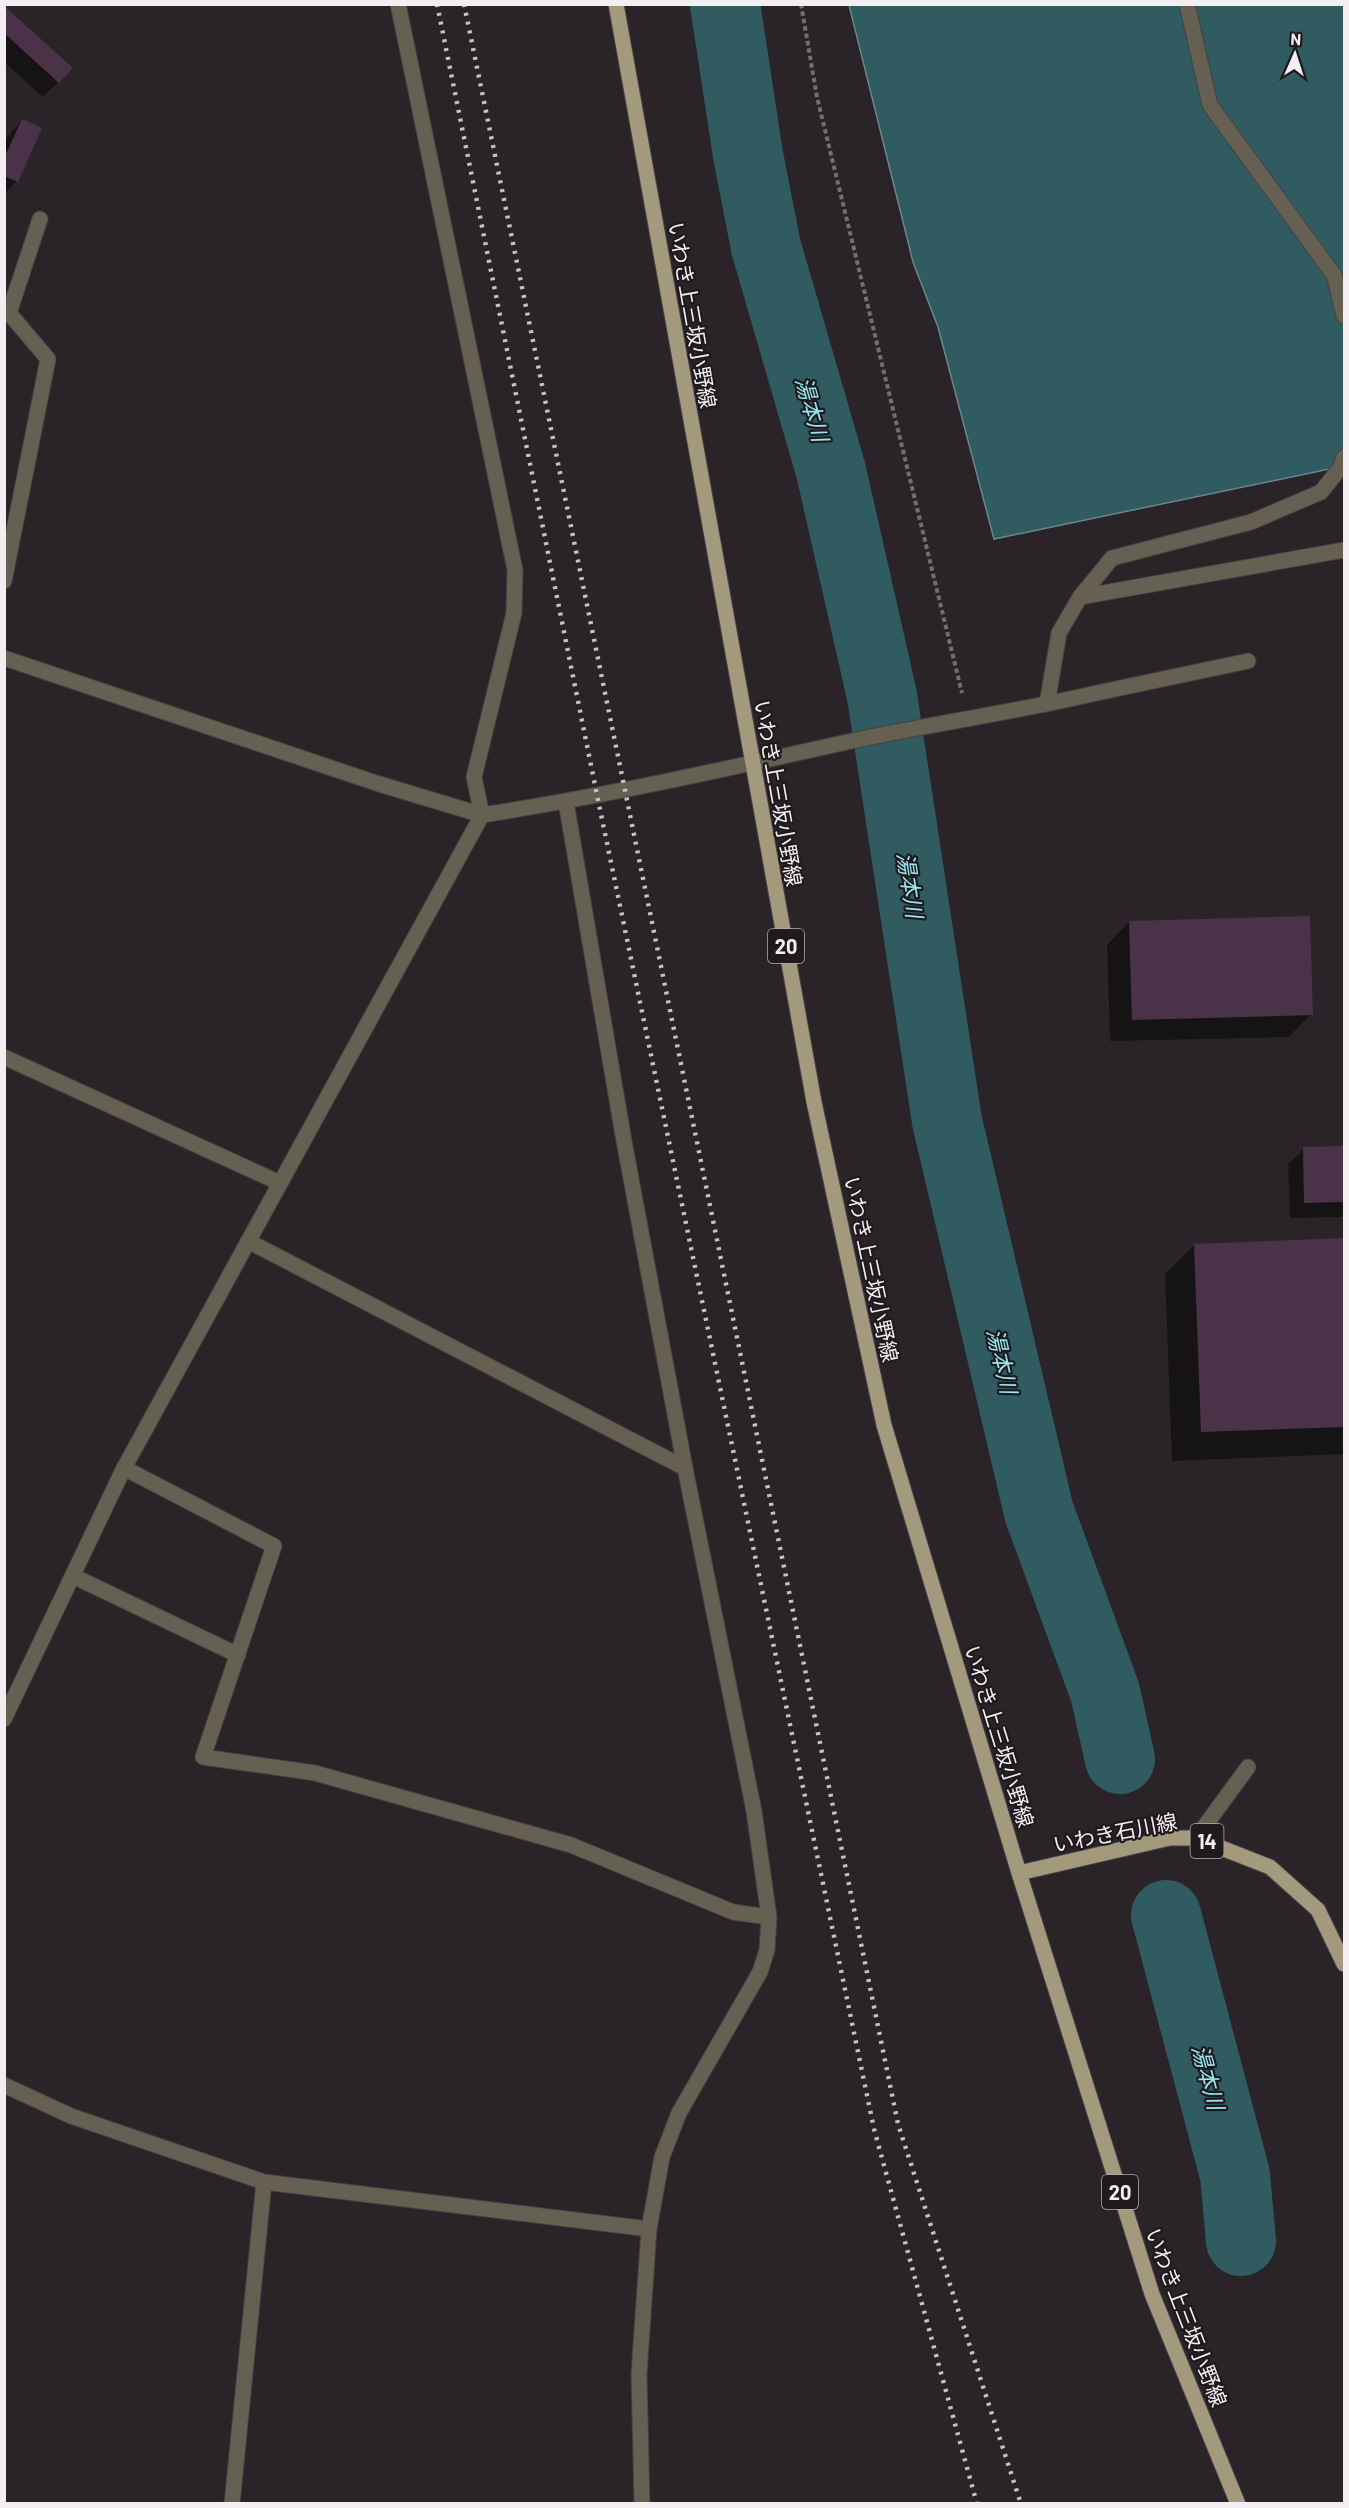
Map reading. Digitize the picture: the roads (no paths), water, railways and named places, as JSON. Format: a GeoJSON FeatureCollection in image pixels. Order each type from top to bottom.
{"type":"FeatureCollection","features":[{"type":"Feature","properties":{"kind":"main road","name":"いわき上三坂小野線"},"geometry":{"type":"LineString","coordinates":[[616,4],[814,1102],[884,1425],[1019,1873],[1152,2294],[1238,2504]]}},
{"type":"Feature","properties":{"kind":"main road","name":"いわき石川線"},"geometry":{"type":"LineString","coordinates":[[1019,1873],[1170,1838],[1196,1838],[1270,1867],[1318,1910],[1344,1964]]}},
{"type":"Feature","properties":{"kind":"street"},"geometry":{"type":"LineString","coordinates":[[4,1719],[124,1468],[482,815],[474,777],[512,622],[515,570],[398,4]]}},
{"type":"Feature","properties":{"kind":"street"},"geometry":{"type":"LineString","coordinates":[[1187,4],[1210,105],[1334,275],[1344,316]]}},
{"type":"Feature","properties":{"kind":"street"},"geometry":{"type":"LineString","coordinates":[[4,581],[48,359],[9,313],[40,219]]}},
{"type":"Feature","properties":{"kind":"street"},"geometry":{"type":"LineString","coordinates":[[1047,704],[1059,633],[1080,597],[1112,558],[1251,522],[1321,492],[1341,467],[1344,457]]}},
{"type":"Feature","properties":{"kind":"street"},"geometry":{"type":"LineString","coordinates":[[1080,597],[1344,550]]}},
{"type":"Feature","properties":{"kind":"street"},"geometry":{"type":"LineString","coordinates":[[4,658],[376,783],[482,815],[566,802],[752,765],[848,742],[1047,704],[1248,661]]}},
{"type":"Feature","properties":{"kind":"street"},"geometry":{"type":"LineString","coordinates":[[566,802],[624,1142],[685,1468],[754,1811],[769,1917],[768,1950],[759,1972],[679,2113],[662,2157],[649,2229],[639,2374],[642,2504]]}},
{"type":"Feature","properties":{"kind":"street"},"geometry":{"type":"LineString","coordinates":[[4,1057],[280,1183]]}},
{"type":"Feature","properties":{"kind":"street"},"geometry":{"type":"LineString","coordinates":[[248,1241],[685,1468]]}},
{"type":"Feature","properties":{"kind":"street"},"geometry":{"type":"LineString","coordinates":[[124,1468],[274,1546],[203,1757],[315,1773],[549,1838],[734,1912],[769,1917]]}},
{"type":"Feature","properties":{"kind":"street"},"geometry":{"type":"LineString","coordinates":[[73,1576],[238,1655]]}},
{"type":"Feature","properties":{"kind":"street"},"geometry":{"type":"LineString","coordinates":[[1196,1838],[1248,1767]]}},
{"type":"Feature","properties":{"kind":"street"},"geometry":{"type":"LineString","coordinates":[[4,2085],[71,2116],[264,2182],[649,2229]]}},
{"type":"Feature","properties":{"kind":"street"},"geometry":{"type":"LineString","coordinates":[[232,2504],[264,2182]]}},
{"type":"Feature","properties":{"kind":"water"},"geometry":{"type":"Polygon","coordinates":[[[849,5],[1344,5],[1344,466],[994,539],[938,327],[913,262],[849,5]]]}},
{"type":"Feature","properties":{"kind":"waterway","name":"湯本川"},"geometry":{"type":"LineString","coordinates":[[725,4],[748,155],[766,247],[831,471],[882,696],[947,1121],[1039,1512],[1105,1692],[1120,1759]]}},
{"type":"Feature","properties":{"kind":"waterway"},"geometry":{"type":"LineString","coordinates":[[850,552],[875,541]]}},
{"type":"Feature","properties":{"kind":"waterway","name":"湯本川"},"geometry":{"type":"LineString","coordinates":[[1166,1915],[1235,2175],[1241,2241]]}},
{"type":"Feature","properties":{"kind":"railway"},"geometry":{"type":"LineString","coordinates":[[437,4],[597,795],[874,2129],[977,2504]]}},
{"type":"Feature","properties":{"kind":"railway"},"geometry":{"type":"LineString","coordinates":[[464,4],[898,2124],[1021,2504]]}}]}
